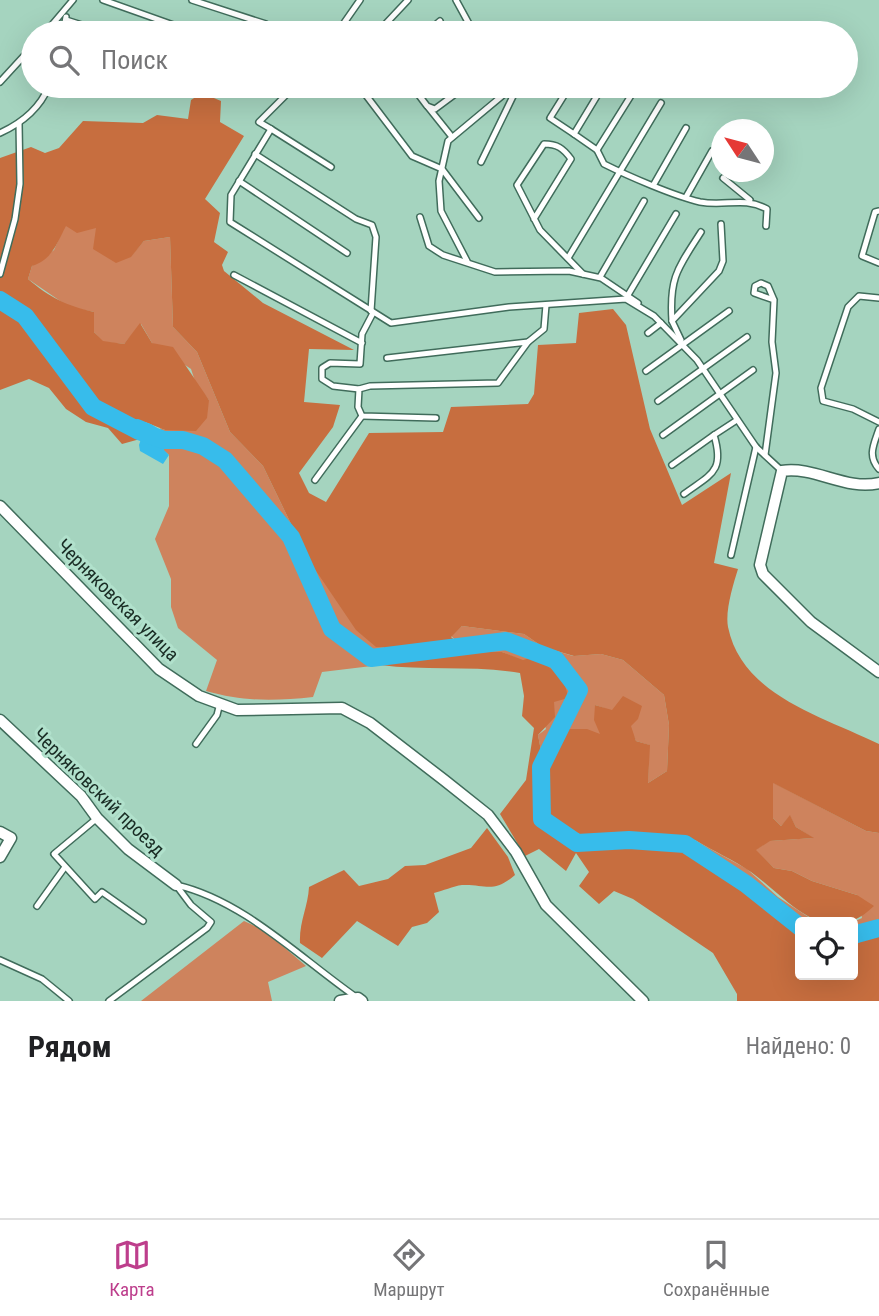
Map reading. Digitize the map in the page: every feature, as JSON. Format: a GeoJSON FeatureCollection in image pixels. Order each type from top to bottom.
{"type":"FeatureCollection","features":[{"type":"Feature","properties":{"kind":"street"},"geometry":{"type":"LineString","coordinates":[[879,483],[862,487],[810,473],[782,471],[760,565],[763,574],[811,622],[879,672]]}},
{"type":"Feature","properties":{"kind":"street","name":"Черняковская улица"},"geometry":{"type":"LineString","coordinates":[[0,506],[159,668],[199,696],[237,710],[342,708],[370,723],[488,815],[516,852],[546,905],[643,1001]]}},
{"type":"Feature","properties":{"kind":"street","name":"Черняковский проезд"},"geometry":{"type":"LineString","coordinates":[[0,720],[81,796],[97,818],[137,857],[176,885]]}},
{"type":"Feature","properties":{"kind":"street"},"geometry":{"type":"LineString","coordinates":[[0,832],[11,838],[0,857]]}},
{"type":"Feature","properties":{"kind":"street"},"geometry":{"type":"LineString","coordinates":[[342,1000],[360,1000]]}},
{"type":"Feature","properties":{"kind":"lane"},"geometry":{"type":"LineString","coordinates":[[57,21],[73,0]]}},
{"type":"Feature","properties":{"kind":"lane"},"geometry":{"type":"LineString","coordinates":[[103,0],[162,21]]}},
{"type":"Feature","properties":{"kind":"lane"},"geometry":{"type":"LineString","coordinates":[[192,0],[257,21]]}},
{"type":"Feature","properties":{"kind":"lane"},"geometry":{"type":"LineString","coordinates":[[345,21],[360,0]]}},
{"type":"Feature","properties":{"kind":"lane"},"geometry":{"type":"LineString","coordinates":[[388,21],[408,0]]}},
{"type":"Feature","properties":{"kind":"lane"},"geometry":{"type":"LineString","coordinates":[[456,0],[467,21]]}},
{"type":"Feature","properties":{"kind":"lane"},"geometry":{"type":"LineString","coordinates":[[66,11],[66,20],[69,21]]}},
{"type":"Feature","properties":{"kind":"lane"},"geometry":{"type":"LineString","coordinates":[[0,82],[21,59]]}},
{"type":"Feature","properties":{"kind":"lane"},"geometry":{"type":"LineString","coordinates":[[0,133],[19,123],[44,98]]}},
{"type":"Feature","properties":{"kind":"lane"},"geometry":{"type":"LineString","coordinates":[[283,98],[259,122],[331,167]]}},
{"type":"Feature","properties":{"kind":"lane"},"geometry":{"type":"LineString","coordinates":[[368,98],[412,156],[442,169],[479,218]]}},
{"type":"Feature","properties":{"kind":"lane"},"geometry":{"type":"LineString","coordinates":[[421,98],[452,137]]}},
{"type":"Feature","properties":{"kind":"lane"},"geometry":{"type":"LineString","coordinates":[[427,106],[435,109],[450,98]]}},
{"type":"Feature","properties":{"kind":"lane"},"geometry":{"type":"LineString","coordinates":[[467,261],[441,211],[442,169],[448,141],[501,98]]}},
{"type":"Feature","properties":{"kind":"lane"},"geometry":{"type":"LineString","coordinates":[[481,162],[510,98]]}},
{"type":"Feature","properties":{"kind":"lane"},"geometry":{"type":"LineString","coordinates":[[563,98],[551,118],[597,150],[604,163],[620,172],[687,197],[726,204],[751,200]]}},
{"type":"Feature","properties":{"kind":"lane"},"geometry":{"type":"LineString","coordinates":[[574,134],[596,98]]}},
{"type":"Feature","properties":{"kind":"lane"},"geometry":{"type":"LineString","coordinates":[[597,150],[630,98]]}},
{"type":"Feature","properties":{"kind":"lane"},"geometry":{"type":"LineString","coordinates":[[568,258],[661,103]]}},
{"type":"Feature","properties":{"kind":"lane"},"geometry":{"type":"LineString","coordinates":[[0,274],[20,184],[19,123]]}},
{"type":"Feature","properties":{"kind":"lane"},"geometry":{"type":"LineString","coordinates":[[654,184],[686,128]]}},
{"type":"Feature","properties":{"kind":"lane"},"geometry":{"type":"LineString","coordinates":[[271,129],[231,195],[230,222],[391,323],[546,305],[626,299],[654,316]]}},
{"type":"Feature","properties":{"kind":"lane"},"geometry":{"type":"LineString","coordinates":[[534,219],[571,159],[564,150],[554,144],[544,144],[517,185],[534,219],[540,230],[583,274]]}},
{"type":"Feature","properties":{"kind":"lane"},"geometry":{"type":"LineString","coordinates":[[687,197],[711,153]]}},
{"type":"Feature","properties":{"kind":"lane"},"geometry":{"type":"LineString","coordinates":[[255,154],[356,219],[372,225],[376,237],[372,312],[362,334],[360,364],[330,363],[322,368],[322,379],[333,386],[359,389],[370,386],[498,383],[528,341],[544,329],[546,305]]}},
{"type":"Feature","properties":{"kind":"lane"},"geometry":{"type":"LineString","coordinates":[[239,181],[347,253]]}},
{"type":"Feature","properties":{"kind":"lane"},"geometry":{"type":"LineString","coordinates":[[728,182],[767,209],[766,226]]}},
{"type":"Feature","properties":{"kind":"lane"},"geometry":{"type":"LineString","coordinates":[[600,277],[644,201]]}},
{"type":"Feature","properties":{"kind":"lane"},"geometry":{"type":"LineString","coordinates":[[879,211],[875,212],[862,256],[879,263]]}},
{"type":"Feature","properties":{"kind":"lane"},"geometry":{"type":"LineString","coordinates":[[628,295],[676,214]]}},
{"type":"Feature","properties":{"kind":"lane"},"geometry":{"type":"LineString","coordinates":[[420,216],[429,246],[443,255],[495,272],[583,274],[600,277],[628,295],[654,316],[702,366],[756,447],[782,471]]}},
{"type":"Feature","properties":{"kind":"lane"},"geometry":{"type":"LineString","coordinates":[[672,321],[719,271],[723,261],[721,224]]}},
{"type":"Feature","properties":{"kind":"lane"},"geometry":{"type":"LineString","coordinates":[[682,344],[672,321],[670,294],[674,276],[701,232]]}},
{"type":"Feature","properties":{"kind":"lane"},"geometry":{"type":"LineString","coordinates":[[234,275],[362,343]]}},
{"type":"Feature","properties":{"kind":"lane"},"geometry":{"type":"LineString","coordinates":[[879,298],[859,296],[848,307],[821,388],[823,401],[853,409],[879,422]]}},
{"type":"Feature","properties":{"kind":"lane"},"geometry":{"type":"LineString","coordinates":[[765,455],[776,373],[772,342],[774,300]]}},
{"type":"Feature","properties":{"kind":"lane"},"geometry":{"type":"LineString","coordinates":[[646,371],[729,311]]}},
{"type":"Feature","properties":{"kind":"lane"},"geometry":{"type":"LineString","coordinates":[[648,333],[661,323]]}},
{"type":"Feature","properties":{"kind":"lane"},"geometry":{"type":"LineString","coordinates":[[658,401],[702,366],[747,337]]}},
{"type":"Feature","properties":{"kind":"lane"},"geometry":{"type":"LineString","coordinates":[[387,358],[528,341]]}},
{"type":"Feature","properties":{"kind":"lane"},"geometry":{"type":"LineString","coordinates":[[663,435],[753,370]]}},
{"type":"Feature","properties":{"kind":"lane"},"geometry":{"type":"LineString","coordinates":[[359,389],[358,407],[362,416]]}},
{"type":"Feature","properties":{"kind":"lane"},"geometry":{"type":"LineString","coordinates":[[362,416],[436,418]]}},
{"type":"Feature","properties":{"kind":"lane"},"geometry":{"type":"LineString","coordinates":[[315,480],[362,416]]}},
{"type":"Feature","properties":{"kind":"lane"},"geometry":{"type":"LineString","coordinates":[[672,465],[737,420]]}},
{"type":"Feature","properties":{"kind":"lane"},"geometry":{"type":"LineString","coordinates":[[879,429],[872,453],[873,462],[879,469]]}},
{"type":"Feature","properties":{"kind":"lane"},"geometry":{"type":"LineString","coordinates":[[684,494],[715,472],[720,453],[713,435]]}},
{"type":"Feature","properties":{"kind":"lane"},"geometry":{"type":"LineString","coordinates":[[732,555],[756,447]]}},
{"type":"Feature","properties":{"kind":"lane"},"geometry":{"type":"LineString","coordinates":[[195,744],[217,715],[220,704]]}},
{"type":"Feature","properties":{"kind":"lane"},"geometry":{"type":"LineString","coordinates":[[97,818],[54,854],[95,899],[102,892],[143,921]]}},
{"type":"Feature","properties":{"kind":"lane"},"geometry":{"type":"LineString","coordinates":[[37,906],[65,867]]}},
{"type":"Feature","properties":{"kind":"lane"},"geometry":{"type":"LineString","coordinates":[[176,885],[196,890],[267,929],[300,957],[360,1000]]}},
{"type":"Feature","properties":{"kind":"lane"},"geometry":{"type":"LineString","coordinates":[[109,1001],[207,928],[211,922],[191,905],[176,885]]}},
{"type":"Feature","properties":{"kind":"lane"},"geometry":{"type":"LineString","coordinates":[[0,960],[42,979],[69,1001]]}},
{"type":"Feature","properties":{"kind":"shaded area"},"geometry":{"type":"Polygon","coordinates":[[[194,98],[214,98],[221,101],[220,122],[244,136],[205,199],[220,213],[214,242],[228,252],[222,265],[224,271],[263,303],[354,350],[309,349],[304,402],[340,405],[333,427],[299,473],[309,493],[326,502],[369,433],[443,432],[451,407],[528,404],[534,394],[538,345],[576,343],[579,313],[613,309],[626,325],[650,429],[682,505],[731,473],[714,563],[738,569],[727,621],[736,651],[750,671],[788,701],[879,744],[879,833],[866,831],[773,783],[773,818],[781,826],[790,815],[796,827],[814,838],[770,841],[756,850],[774,868],[792,871],[812,881],[857,895],[874,906],[858,918],[809,917],[738,863],[695,840],[686,844],[746,884],[768,911],[795,925],[795,980],[858,980],[858,943],[879,932],[879,1001],[737,1001],[737,994],[713,953],[633,899],[614,891],[599,904],[579,886],[589,872],[576,853],[566,871],[539,849],[525,856],[500,814],[526,780],[534,728],[522,716],[524,696],[520,673],[380,665],[384,647],[376,647],[356,630],[308,559],[263,466],[230,432],[197,352],[173,327],[170,237],[144,241],[131,257],[116,263],[93,249],[96,228],[77,233],[66,226],[49,255],[32,266],[28,279],[59,300],[94,312],[94,332],[103,341],[124,344],[140,323],[152,343],[173,347],[209,400],[207,418],[196,431],[165,430],[145,422],[140,439],[122,444],[108,428],[86,422],[66,409],[49,388],[29,379],[0,390],[0,158],[31,147],[45,153],[59,148],[83,121],[143,123],[157,115],[188,119],[191,100],[194,98]],[[462,626],[451,637],[469,652],[502,652],[523,660],[534,657],[561,679],[568,698],[554,702],[555,717],[538,735],[542,756],[548,764],[568,729],[587,729],[600,734],[594,720],[595,705],[612,710],[623,696],[642,706],[638,719],[631,726],[636,741],[650,745],[648,783],[667,771],[669,725],[664,695],[623,660],[601,654],[574,656],[543,647],[524,634],[462,626]]]}},
{"type":"Feature","properties":{"kind":"shaded area"},"geometry":{"type":"Polygon","coordinates":[[[65,225],[97,227],[131,256],[144,241],[170,237],[173,327],[197,352],[230,432],[263,466],[308,559],[384,647],[380,665],[322,672],[313,697],[260,700],[206,691],[217,660],[178,628],[171,607],[171,579],[155,539],[169,506],[169,455],[163,450],[164,437],[160,428],[165,430],[209,400],[196,384],[191,369],[152,343],[141,324],[124,344],[103,342],[94,332],[94,312],[69,307],[28,279],[32,266],[54,250],[65,225]]]}},
{"type":"Feature","properties":{"kind":"shaded area"},"geometry":{"type":"Polygon","coordinates":[[[462,626],[524,634],[543,647],[573,656],[601,654],[623,660],[664,695],[669,725],[667,771],[648,783],[649,745],[636,741],[625,722],[615,714],[595,705],[601,734],[548,764],[542,756],[538,735],[546,729],[523,661],[502,652],[469,652],[451,636],[462,626]]]}},
{"type":"Feature","properties":{"kind":"shaded area"},"geometry":{"type":"Polygon","coordinates":[[[772,782],[866,831],[879,833],[879,932],[858,945],[858,920],[862,918],[857,895],[812,881],[792,871],[774,868],[755,850],[769,841],[813,838],[796,827],[790,816],[781,826],[773,818],[772,782]]]}},
{"type":"Feature","properties":{"kind":"shaded area"},"geometry":{"type":"Polygon","coordinates":[[[487,828],[508,857],[515,875],[507,881],[489,887],[459,886],[434,893],[439,912],[427,923],[412,927],[398,946],[357,921],[322,958],[300,943],[309,887],[344,870],[359,886],[388,879],[405,866],[425,865],[471,848],[487,828]]]}},
{"type":"Feature","properties":{"kind":"shaded area"},"geometry":{"type":"Polygon","coordinates":[[[694,840],[747,869],[778,897],[808,917],[795,917],[795,925],[768,911],[746,884],[685,844],[694,840]]]}},
{"type":"Feature","properties":{"kind":"shaded area"},"geometry":{"type":"Polygon","coordinates":[[[244,921],[264,930],[306,966],[268,982],[272,1001],[141,1001],[244,921]]]}},
{"type":"Feature","properties":{"kind":"water"},"geometry":{"type":"Polygon","coordinates":[[[138,419],[155,426],[162,433],[164,450],[169,455],[163,464],[140,451],[139,445],[144,430],[125,427],[124,421],[138,419]]]}},
{"type":"Feature","properties":{"kind":"waterway"},"geometry":{"type":"LineString","coordinates":[[0,300],[25,316],[93,407],[139,431],[164,440],[183,440],[203,446],[225,460],[291,537],[332,629],[371,658],[506,641],[556,660],[579,690],[541,767],[542,819],[577,843],[629,840],[685,844],[746,884],[795,923]]}},
{"type":"Feature","properties":{"kind":"waterway"},"geometry":{"type":"LineString","coordinates":[[858,934],[879,928]]}}]}
